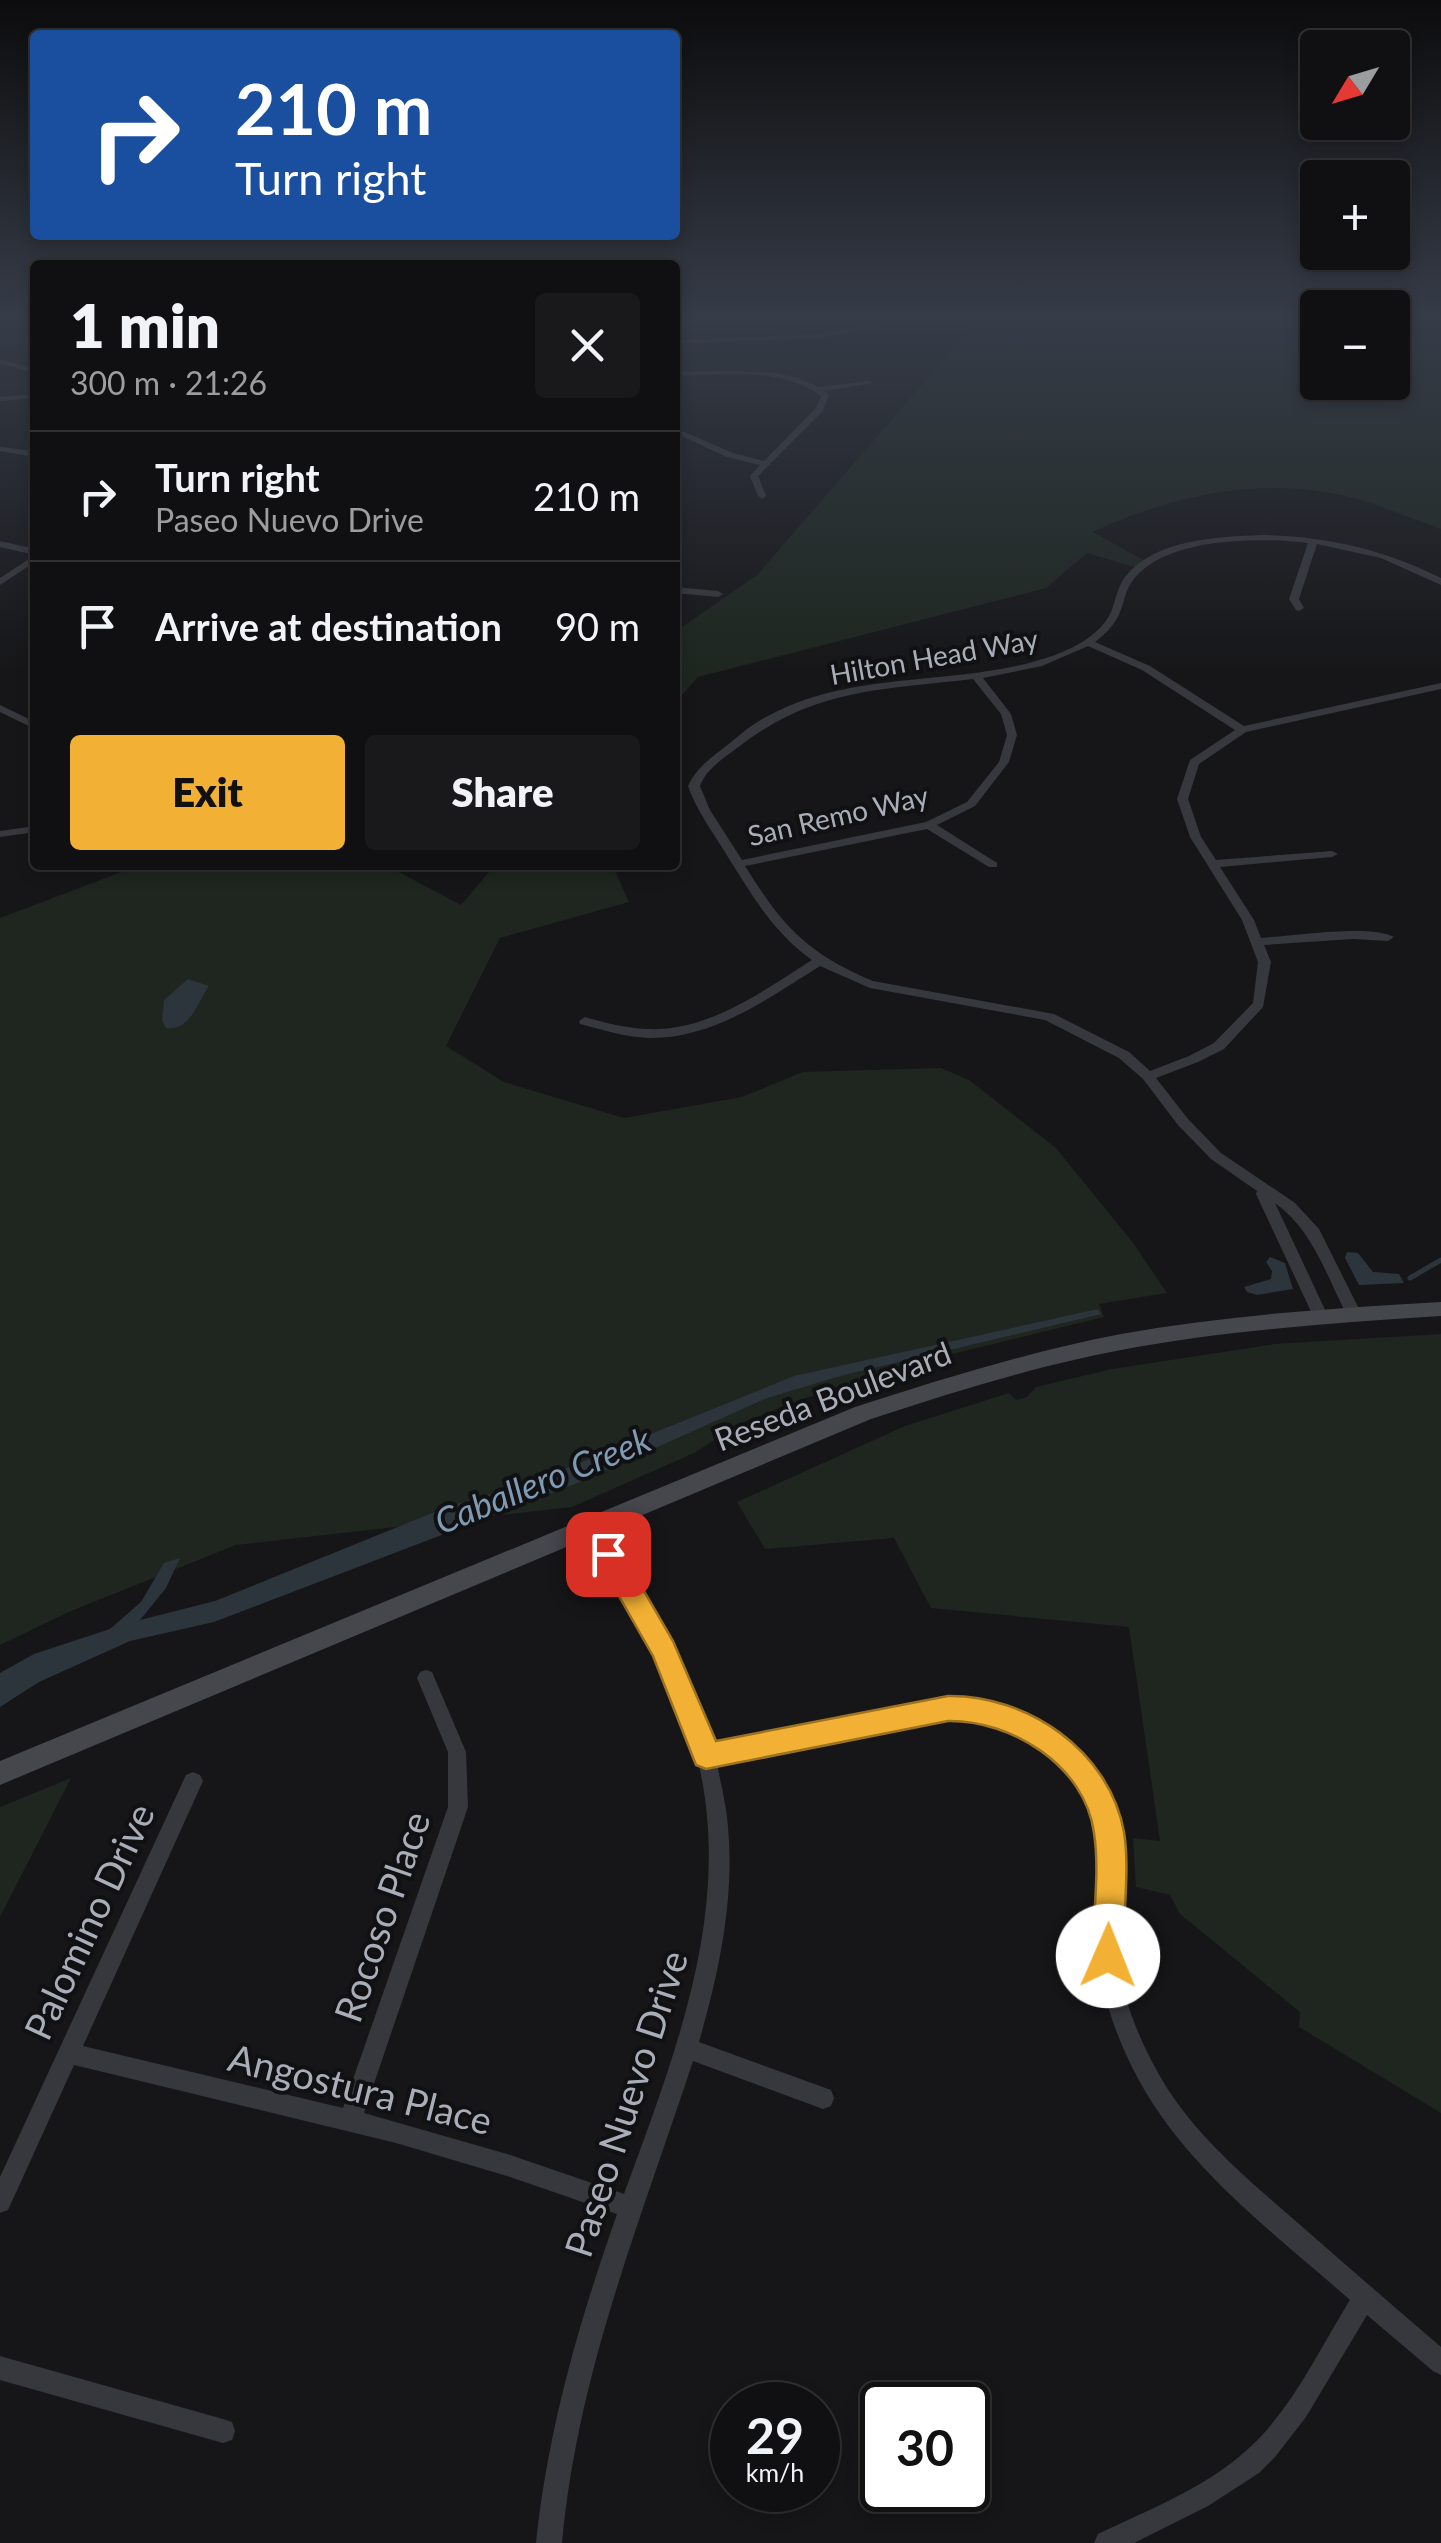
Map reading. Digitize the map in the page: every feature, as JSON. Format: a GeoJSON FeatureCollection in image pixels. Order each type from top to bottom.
{"type":"FeatureCollection","features":[{"type":"Feature","properties":{"kind":"main road","name":"Reseda Boulevard"},"geometry":{"type":"LineString","coordinates":[[0,1773],[863,1413],[1029,1362],[1202,1328],[1320,1316],[1441,1310]]}},
{"type":"Feature","properties":{"kind":"street"},"geometry":{"type":"LineString","coordinates":[[690,437],[730,455],[764,463]]}},
{"type":"Feature","properties":{"kind":"street"},"geometry":{"type":"LineString","coordinates":[[762,496],[754,476],[791,437]]}},
{"type":"Feature","properties":{"kind":"street"},"geometry":{"type":"LineString","coordinates":[[0,448],[30,453]]}},
{"type":"Feature","properties":{"kind":"street","name":"Hilton Head Way"},"geometry":{"type":"LineString","coordinates":[[694,786],[702,770],[757,728],[794,708],[846,694],[1039,663],[1087,642],[1112,620],[1129,579],[1172,551],[1234,538],[1312,541],[1387,558],[1441,582]]}},
{"type":"Feature","properties":{"kind":"street"},"geometry":{"type":"LineString","coordinates":[[1299,608],[1294,598],[1312,541]]}},
{"type":"Feature","properties":{"kind":"street"},"geometry":{"type":"LineString","coordinates":[[0,544],[30,553]]}},
{"type":"Feature","properties":{"kind":"street"},"geometry":{"type":"LineString","coordinates":[[0,582],[30,559]]}},
{"type":"Feature","properties":{"kind":"street"},"geometry":{"type":"LineString","coordinates":[[680,590],[718,594]]}},
{"type":"Feature","properties":{"kind":"street"},"geometry":{"type":"LineString","coordinates":[[1087,642],[1146,668],[1242,730]]}},
{"type":"Feature","properties":{"kind":"street","name":"San Remo Way"},"geometry":{"type":"LineString","coordinates":[[738,864],[929,825],[971,804],[994,777],[1010,748],[1012,735],[1006,714],[975,675]]}},
{"type":"Feature","properties":{"kind":"street"},"geometry":{"type":"LineString","coordinates":[[1148,1076],[1195,1059],[1244,1026],[1264,991],[1266,966],[1259,942],[1182,810],[1181,781],[1197,755],[1242,730],[1441,686]]}},
{"type":"Feature","properties":{"kind":"street"},"geometry":{"type":"LineString","coordinates":[[0,708],[30,723]]}},
{"type":"Feature","properties":{"kind":"street"},"geometry":{"type":"LineString","coordinates":[[680,787],[694,786],[785,936],[819,961],[843,974],[892,990],[1049,1017],[1100,1040],[1148,1076],[1205,1145],[1261,1190],[1290,1207],[1314,1234],[1354,1315]]}},
{"type":"Feature","properties":{"kind":"street"},"geometry":{"type":"LineString","coordinates":[[929,825],[992,865]]}},
{"type":"Feature","properties":{"kind":"street"},"geometry":{"type":"LineString","coordinates":[[0,834],[30,830]]}},
{"type":"Feature","properties":{"kind":"street"},"geometry":{"type":"LineString","coordinates":[[1215,864],[1332,854]]}},
{"type":"Feature","properties":{"kind":"street"},"geometry":{"type":"LineString","coordinates":[[1259,942],[1353,934],[1388,937]]}},
{"type":"Feature","properties":{"kind":"street"},"geometry":{"type":"LineString","coordinates":[[585,1022],[619,1034],[682,1032],[738,1011],[819,961]]}},
{"type":"Feature","properties":{"kind":"street"},"geometry":{"type":"LineString","coordinates":[[1261,1190],[1320,1316]]}},
{"type":"Feature","properties":{"kind":"street","name":"Paseo Nuevo Drive"},"geometry":{"type":"LineString","coordinates":[[549,2543],[552,2492],[572,2395],[630,2208],[689,2050],[714,1947],[720,1828],[706,1756],[688,1702],[664,1650],[592,1528]]}},
{"type":"Feature","properties":{"kind":"street","name":"Rocoso Place"},"geometry":{"type":"LineString","coordinates":[[350,2121],[458,1806],[457,1752],[426,1678]]}},
{"type":"Feature","properties":{"kind":"street"},"geometry":{"type":"LineString","coordinates":[[706,1756],[948,1708],[977,1708],[1010,1718],[1044,1736],[1079,1768],[1098,1798],[1109,1832],[1108,1956],[1120,2008],[1141,2062],[1172,2115],[1222,2171],[1441,2363]]}},
{"type":"Feature","properties":{"kind":"street","name":"Palomino Drive"},"geometry":{"type":"LineString","coordinates":[[0,2202],[193,1781]]}},
{"type":"Feature","properties":{"kind":"street"},"geometry":{"type":"LineString","coordinates":[[689,2050],[824,2098]]}},
{"type":"Feature","properties":{"kind":"street","name":"Angostura Place"},"geometry":{"type":"LineString","coordinates":[[68,2053],[350,2121],[508,2165],[630,2208]]}},
{"type":"Feature","properties":{"kind":"street"},"geometry":{"type":"LineString","coordinates":[[1107,2543],[1213,2491],[1253,2461],[1284,2424],[1365,2297]]}},
{"type":"Feature","properties":{"kind":"street"},"geometry":{"type":"LineString","coordinates":[[0,2368],[158,2409],[223,2431]]}},
{"type":"Feature","properties":{"kind":"shaded area"},"geometry":{"type":"Polygon","coordinates":[[[877,437],[1441,437],[1441,529],[1365,501],[1321,491],[1254,489],[1188,498],[1093,532],[1147,562],[1138,568],[1087,553],[1046,588],[698,677],[680,697],[680,629],[757,575],[877,437]]]}},
{"type":"Feature","properties":{"kind":"shaded area"},"geometry":{"type":"Polygon","coordinates":[[[127,870],[395,870],[461,905],[491,870],[613,870],[629,902],[500,938],[446,1046],[504,1082],[624,1118],[742,1097],[803,1072],[941,1068],[969,1080],[1056,1148],[1134,1244],[1167,1293],[1099,1304],[1104,1317],[952,1354],[848,1389],[808,1397],[739,1424],[694,1453],[572,1507],[236,1545],[71,1611],[0,1645],[0,918],[127,870]]]}},
{"type":"Feature","properties":{"kind":"shaded area"},"geometry":{"type":"Polygon","coordinates":[[[1441,1334],[1441,2113],[1299,2027],[1300,2012],[1180,1914],[1170,1895],[1136,1887],[1133,1838],[1160,1841],[1129,1627],[931,1608],[894,1538],[765,1549],[737,1502],[905,1426],[1009,1393],[1016,1400],[1027,1397],[1036,1387],[1112,1369],[1275,1344],[1441,1334]]]}},
{"type":"Feature","properties":{"kind":"shaded area"},"geometry":{"type":"Polygon","coordinates":[[[71,1778],[0,1917],[0,1807],[71,1778]]]}},
{"type":"Feature","properties":{"kind":"water"},"geometry":{"type":"Polygon","coordinates":[[[188,979],[209,986],[187,1021],[166,1028],[162,1021],[164,1000],[188,979]]]}},
{"type":"Feature","properties":{"kind":"water"},"geometry":{"type":"Polygon","coordinates":[[[1347,1252],[1358,1253],[1373,1272],[1399,1274],[1404,1283],[1359,1285],[1345,1258],[1347,1252]]]}},
{"type":"Feature","properties":{"kind":"water"},"geometry":{"type":"Polygon","coordinates":[[[1270,1257],[1285,1263],[1293,1289],[1257,1295],[1247,1292],[1244,1287],[1271,1279],[1272,1271],[1266,1262],[1270,1257]]]}},
{"type":"Feature","properties":{"kind":"water"},"geometry":{"type":"Polygon","coordinates":[[[1098,1309],[1101,1314],[844,1375],[767,1398],[575,1484],[214,1622],[130,1641],[39,1682],[0,1707],[0,1673],[34,1654],[110,1629],[141,1602],[164,1563],[180,1558],[166,1588],[140,1620],[215,1601],[447,1507],[540,1479],[794,1376],[1098,1309]]]}},
{"type":"Feature","properties":{"kind":"waterway","name":"Caballero Creek"},"geometry":{"type":"LineString","coordinates":[[1410,1278],[1441,1260]]}},
{"type":"Feature","properties":{"kind":"route"},"geometry":{"type":"LineString","coordinates":[[608,1554],[664,1650],[688,1702],[706,1756],[948,1708],[977,1708],[1010,1718],[1044,1736],[1079,1768],[1098,1798],[1109,1832],[1108,1956]]}}]}
